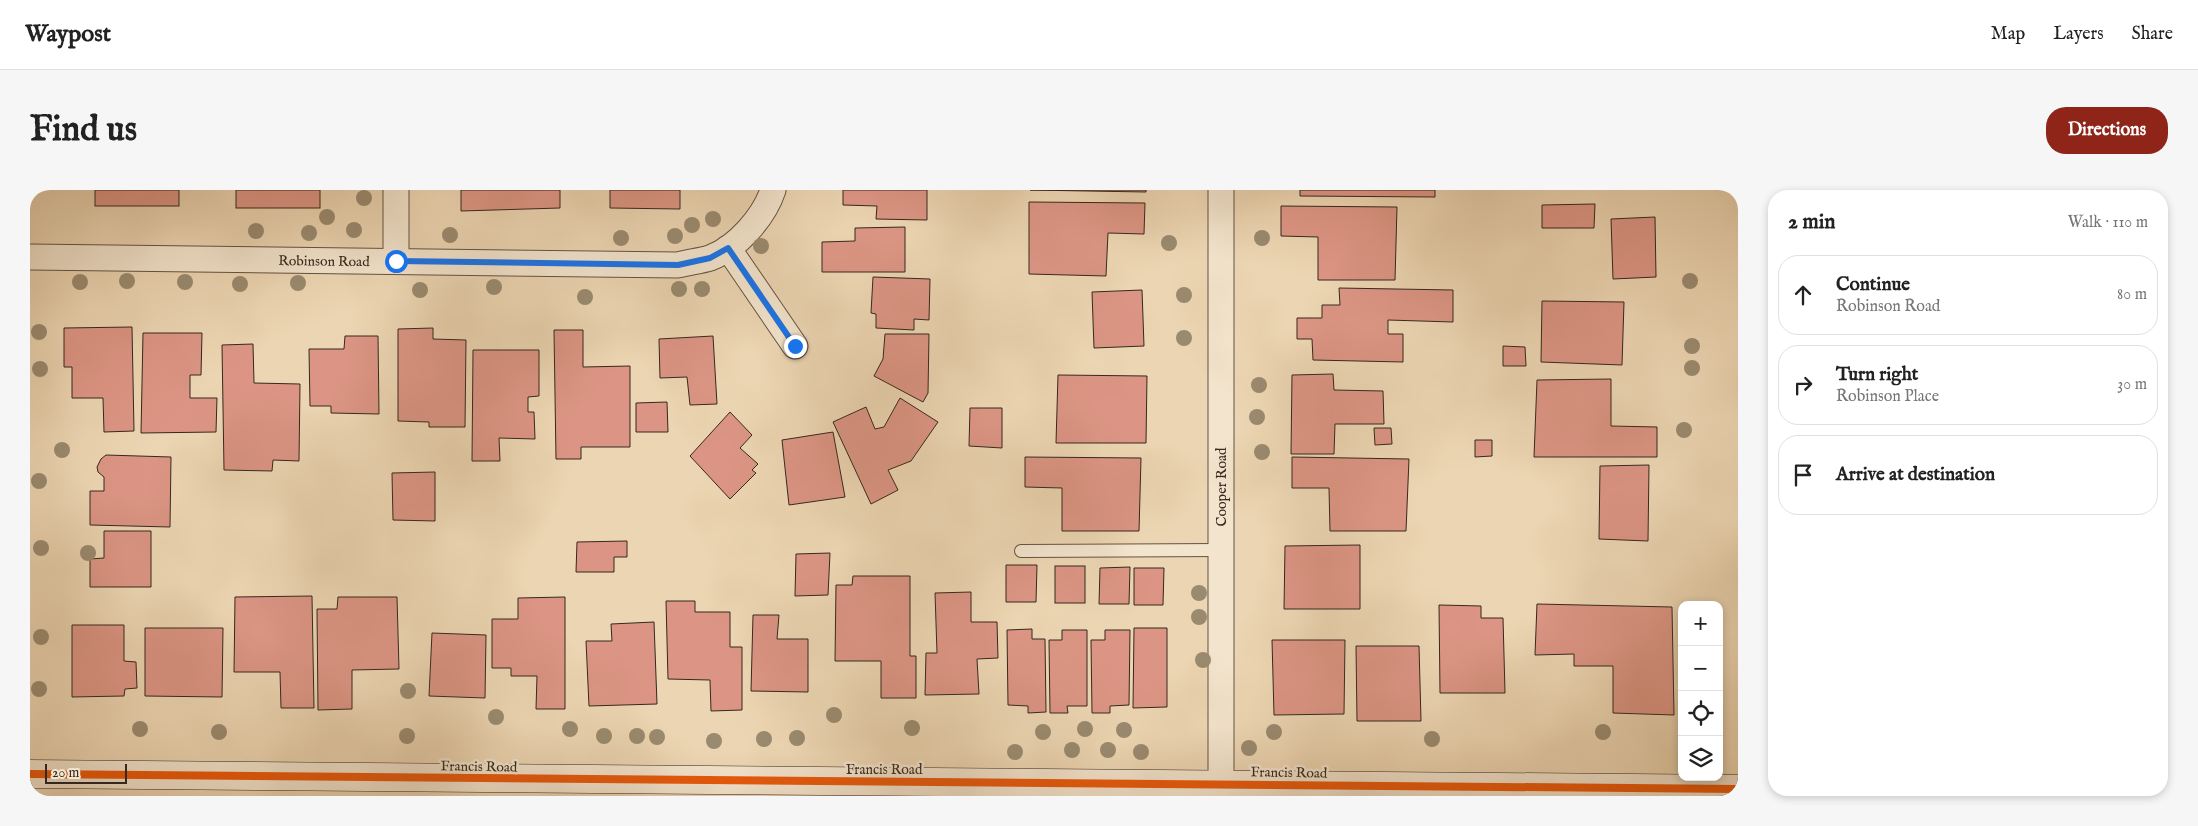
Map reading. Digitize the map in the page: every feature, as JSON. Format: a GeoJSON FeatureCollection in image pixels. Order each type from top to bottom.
{"type":"FeatureCollection","features":[{"type":"Feature","properties":{"kind":"street"},"geometry":{"type":"LineString","coordinates":[[396,190],[396,261]]}},
{"type":"Feature","properties":{"kind":"street","name":"Robinson Road"},"geometry":{"type":"LineString","coordinates":[[30,257],[678,265],[710,258],[728,248],[765,210],[773,190]]}},
{"type":"Feature","properties":{"kind":"street","name":"Cooper Road"},"geometry":{"type":"LineString","coordinates":[[1221,190],[1221,783]]}},
{"type":"Feature","properties":{"kind":"street"},"geometry":{"type":"LineString","coordinates":[[728,248],[795,346]]}},
{"type":"Feature","properties":{"kind":"street","name":"Francis Road"},"geometry":{"type":"LineString","coordinates":[[30,774],[583,788],[1221,783],[1738,790]]}},
{"type":"Feature","properties":{"kind":"lane"},"geometry":{"type":"LineString","coordinates":[[1021,551],[1221,550]]}},
{"type":"Feature","properties":{"kind":"building"},"geometry":{"type":"Polygon","coordinates":[[[95,190],[179,190],[179,206],[95,206],[95,190]]]}},
{"type":"Feature","properties":{"kind":"building"},"geometry":{"type":"Polygon","coordinates":[[[236,190],[320,190],[320,208],[236,208],[236,190]]]}},
{"type":"Feature","properties":{"kind":"building"},"geometry":{"type":"Polygon","coordinates":[[[461,190],[560,190],[560,208],[461,211],[461,190]]]}},
{"type":"Feature","properties":{"kind":"building"},"geometry":{"type":"Polygon","coordinates":[[[610,190],[680,190],[680,209],[610,208],[610,190]]]}},
{"type":"Feature","properties":{"kind":"building"},"geometry":{"type":"Polygon","coordinates":[[[843,190],[927,190],[927,220],[876,219],[877,206],[843,205],[843,190]]]}},
{"type":"Feature","properties":{"kind":"building"},"geometry":{"type":"Polygon","coordinates":[[[1030,190],[1146,190],[1146,192],[1030,190]]]}},
{"type":"Feature","properties":{"kind":"building"},"geometry":{"type":"Polygon","coordinates":[[[1300,190],[1435,190],[1435,197],[1300,196],[1300,190]]]}},
{"type":"Feature","properties":{"kind":"building"},"geometry":{"type":"Polygon","coordinates":[[[1029,202],[1145,203],[1144,234],[1108,233],[1106,276],[1029,274],[1029,202]]]}},
{"type":"Feature","properties":{"kind":"building"},"geometry":{"type":"Polygon","coordinates":[[[1595,204],[1594,228],[1542,228],[1542,205],[1595,204]]]}},
{"type":"Feature","properties":{"kind":"building"},"geometry":{"type":"Polygon","coordinates":[[[1281,206],[1397,207],[1395,280],[1318,280],[1318,237],[1281,236],[1281,206]]]}},
{"type":"Feature","properties":{"kind":"building"},"geometry":{"type":"Polygon","coordinates":[[[1655,217],[1656,277],[1613,279],[1611,219],[1655,217]]]}},
{"type":"Feature","properties":{"kind":"building"},"geometry":{"type":"Polygon","coordinates":[[[905,227],[905,272],[822,272],[822,242],[855,241],[855,228],[905,227]]]}},
{"type":"Feature","properties":{"kind":"building"},"geometry":{"type":"Polygon","coordinates":[[[873,277],[930,279],[929,320],[914,319],[914,330],[876,328],[876,314],[871,313],[873,277]]]}},
{"type":"Feature","properties":{"kind":"building"},"geometry":{"type":"Polygon","coordinates":[[[1339,288],[1453,290],[1453,322],[1388,320],[1388,334],[1403,334],[1403,362],[1313,360],[1312,339],[1297,339],[1297,318],[1322,318],[1322,305],[1340,305],[1339,288]]]}},
{"type":"Feature","properties":{"kind":"building"},"geometry":{"type":"Polygon","coordinates":[[[1142,290],[1144,346],[1094,348],[1092,292],[1142,290]]]}},
{"type":"Feature","properties":{"kind":"building"},"geometry":{"type":"Polygon","coordinates":[[[1542,301],[1624,302],[1622,365],[1541,362],[1542,301]]]}},
{"type":"Feature","properties":{"kind":"building"},"geometry":{"type":"Polygon","coordinates":[[[132,327],[134,431],[104,432],[103,398],[72,398],[72,367],[64,367],[64,328],[132,327]]]}},
{"type":"Feature","properties":{"kind":"building"},"geometry":{"type":"Polygon","coordinates":[[[433,328],[433,339],[466,340],[465,427],[429,427],[429,422],[398,421],[398,329],[433,328]]]}},
{"type":"Feature","properties":{"kind":"building"},"geometry":{"type":"Polygon","coordinates":[[[554,330],[583,330],[583,367],[630,366],[630,447],[581,447],[581,459],[556,459],[554,330]]]}},
{"type":"Feature","properties":{"kind":"building"},"geometry":{"type":"Polygon","coordinates":[[[143,333],[202,333],[201,375],[190,375],[190,398],[217,398],[216,432],[141,433],[143,333]]]}},
{"type":"Feature","properties":{"kind":"building"},"geometry":{"type":"Polygon","coordinates":[[[885,334],[929,334],[928,393],[923,402],[874,376],[883,359],[885,334]]]}},
{"type":"Feature","properties":{"kind":"building"},"geometry":{"type":"Polygon","coordinates":[[[345,336],[378,336],[379,414],[331,413],[331,406],[310,406],[309,349],[344,349],[345,336]]]}},
{"type":"Feature","properties":{"kind":"building"},"geometry":{"type":"Polygon","coordinates":[[[713,336],[717,404],[690,405],[687,377],[660,378],[659,339],[713,336]]]}},
{"type":"Feature","properties":{"kind":"building"},"geometry":{"type":"Polygon","coordinates":[[[253,344],[254,383],[300,384],[299,461],[273,460],[272,471],[224,470],[222,345],[253,344]]]}},
{"type":"Feature","properties":{"kind":"building"},"geometry":{"type":"Polygon","coordinates":[[[1503,346],[1525,347],[1526,366],[1503,366],[1503,346]]]}},
{"type":"Feature","properties":{"kind":"building"},"geometry":{"type":"Polygon","coordinates":[[[473,350],[539,350],[539,396],[528,397],[528,412],[534,412],[535,439],[499,438],[500,461],[472,461],[473,350]]]}},
{"type":"Feature","properties":{"kind":"building"},"geometry":{"type":"Polygon","coordinates":[[[1333,374],[1334,390],[1383,391],[1384,424],[1335,424],[1334,454],[1291,454],[1292,375],[1333,374]]]}},
{"type":"Feature","properties":{"kind":"building"},"geometry":{"type":"Polygon","coordinates":[[[1058,375],[1147,376],[1146,443],[1056,443],[1058,375]]]}},
{"type":"Feature","properties":{"kind":"building"},"geometry":{"type":"Polygon","coordinates":[[[1611,379],[1611,426],[1657,427],[1657,457],[1534,457],[1537,380],[1611,379]]]}},
{"type":"Feature","properties":{"kind":"building"},"geometry":{"type":"Polygon","coordinates":[[[900,398],[938,422],[911,461],[888,470],[898,490],[871,504],[833,422],[866,407],[875,429],[884,427],[900,398]]]}},
{"type":"Feature","properties":{"kind":"building"},"geometry":{"type":"Polygon","coordinates":[[[667,402],[668,432],[636,432],[636,403],[667,402]]]}},
{"type":"Feature","properties":{"kind":"building"},"geometry":{"type":"Polygon","coordinates":[[[970,408],[1002,408],[1002,448],[969,446],[970,408]]]}},
{"type":"Feature","properties":{"kind":"building"},"geometry":{"type":"Polygon","coordinates":[[[730,412],[752,435],[740,448],[758,464],[752,470],[756,473],[730,499],[690,456],[730,412]]]}},
{"type":"Feature","properties":{"kind":"building"},"geometry":{"type":"Polygon","coordinates":[[[1374,428],[1391,428],[1392,444],[1375,445],[1374,428]]]}},
{"type":"Feature","properties":{"kind":"building"},"geometry":{"type":"Polygon","coordinates":[[[833,432],[845,497],[789,505],[782,440],[833,432]]]}},
{"type":"Feature","properties":{"kind":"building"},"geometry":{"type":"Polygon","coordinates":[[[1475,440],[1492,440],[1492,456],[1475,457],[1475,440]]]}},
{"type":"Feature","properties":{"kind":"building"},"geometry":{"type":"Polygon","coordinates":[[[106,455],[171,457],[170,527],[90,525],[90,491],[104,491],[104,477],[98,472],[97,467],[101,459],[106,455]]]}},
{"type":"Feature","properties":{"kind":"building"},"geometry":{"type":"Polygon","coordinates":[[[1025,457],[1141,458],[1139,531],[1062,531],[1062,488],[1025,487],[1025,457]]]}},
{"type":"Feature","properties":{"kind":"building"},"geometry":{"type":"Polygon","coordinates":[[[1292,457],[1409,459],[1406,531],[1330,531],[1329,488],[1292,488],[1292,457]]]}},
{"type":"Feature","properties":{"kind":"building"},"geometry":{"type":"Polygon","coordinates":[[[1649,465],[1648,541],[1599,539],[1600,466],[1649,465]]]}},
{"type":"Feature","properties":{"kind":"building"},"geometry":{"type":"Polygon","coordinates":[[[435,472],[435,521],[393,520],[392,473],[435,472]]]}},
{"type":"Feature","properties":{"kind":"building"},"geometry":{"type":"Polygon","coordinates":[[[104,531],[151,531],[151,587],[90,587],[90,559],[104,558],[104,531]]]}},
{"type":"Feature","properties":{"kind":"building"},"geometry":{"type":"Polygon","coordinates":[[[627,541],[627,557],[614,557],[614,572],[576,572],[577,542],[627,541]]]}},
{"type":"Feature","properties":{"kind":"building"},"geometry":{"type":"Polygon","coordinates":[[[1360,545],[1360,609],[1284,609],[1285,546],[1360,545]]]}},
{"type":"Feature","properties":{"kind":"building"},"geometry":{"type":"Polygon","coordinates":[[[830,553],[828,595],[795,596],[796,554],[830,553]]]}},
{"type":"Feature","properties":{"kind":"building"},"geometry":{"type":"Polygon","coordinates":[[[1006,565],[1037,565],[1036,602],[1006,602],[1006,565]]]}},
{"type":"Feature","properties":{"kind":"building"},"geometry":{"type":"Polygon","coordinates":[[[1055,566],[1085,566],[1085,603],[1055,603],[1055,566]]]}},
{"type":"Feature","properties":{"kind":"building"},"geometry":{"type":"Polygon","coordinates":[[[1130,567],[1129,604],[1099,604],[1100,568],[1130,567]]]}},
{"type":"Feature","properties":{"kind":"building"},"geometry":{"type":"Polygon","coordinates":[[[1134,568],[1164,568],[1163,605],[1134,605],[1134,568]]]}},
{"type":"Feature","properties":{"kind":"building"},"geometry":{"type":"Polygon","coordinates":[[[853,576],[910,576],[910,656],[916,656],[916,698],[881,698],[881,661],[835,661],[836,585],[852,585],[853,576]]]}},
{"type":"Feature","properties":{"kind":"building"},"geometry":{"type":"Polygon","coordinates":[[[971,592],[971,622],[997,622],[998,658],[977,659],[979,694],[925,695],[926,653],[937,653],[935,593],[971,592]]]}},
{"type":"Feature","properties":{"kind":"building"},"geometry":{"type":"Polygon","coordinates":[[[312,596],[314,708],[281,708],[280,672],[234,672],[235,597],[312,596]]]}},
{"type":"Feature","properties":{"kind":"building"},"geometry":{"type":"Polygon","coordinates":[[[338,597],[397,597],[399,669],[352,670],[352,709],[318,710],[317,609],[337,609],[338,597]]]}},
{"type":"Feature","properties":{"kind":"building"},"geometry":{"type":"Polygon","coordinates":[[[565,597],[565,709],[536,709],[537,676],[511,676],[511,668],[492,668],[492,619],[518,619],[518,598],[565,597]]]}},
{"type":"Feature","properties":{"kind":"building"},"geometry":{"type":"Polygon","coordinates":[[[666,601],[695,601],[695,612],[730,612],[730,647],[742,647],[742,710],[711,711],[710,680],[668,679],[666,601]]]}},
{"type":"Feature","properties":{"kind":"building"},"geometry":{"type":"Polygon","coordinates":[[[1537,604],[1672,607],[1674,715],[1613,713],[1613,666],[1574,666],[1574,654],[1535,655],[1537,604]]]}},
{"type":"Feature","properties":{"kind":"building"},"geometry":{"type":"Polygon","coordinates":[[[1439,605],[1481,606],[1481,618],[1503,618],[1505,693],[1440,693],[1439,605]]]}},
{"type":"Feature","properties":{"kind":"building"},"geometry":{"type":"Polygon","coordinates":[[[753,615],[779,615],[777,639],[808,639],[808,692],[751,691],[753,615]]]}},
{"type":"Feature","properties":{"kind":"building"},"geometry":{"type":"Polygon","coordinates":[[[654,622],[657,704],[589,706],[586,641],[612,641],[611,624],[654,622]]]}},
{"type":"Feature","properties":{"kind":"building"},"geometry":{"type":"Polygon","coordinates":[[[72,625],[124,625],[124,661],[136,662],[137,688],[125,689],[124,696],[72,697],[72,625]]]}},
{"type":"Feature","properties":{"kind":"building"},"geometry":{"type":"Polygon","coordinates":[[[145,628],[223,628],[222,697],[145,696],[145,628]]]}},
{"type":"Feature","properties":{"kind":"building"},"geometry":{"type":"Polygon","coordinates":[[[1134,628],[1167,628],[1167,707],[1133,708],[1134,628]]]}},
{"type":"Feature","properties":{"kind":"building"},"geometry":{"type":"Polygon","coordinates":[[[1032,629],[1032,639],[1045,639],[1046,712],[1028,713],[1028,706],[1008,705],[1007,630],[1032,629]]]}},
{"type":"Feature","properties":{"kind":"building"},"geometry":{"type":"Polygon","coordinates":[[[1062,630],[1087,630],[1087,706],[1067,706],[1068,713],[1050,713],[1049,640],[1062,640],[1062,630]]]}},
{"type":"Feature","properties":{"kind":"building"},"geometry":{"type":"Polygon","coordinates":[[[1105,630],[1130,630],[1129,705],[1110,706],[1110,713],[1092,713],[1091,640],[1105,640],[1105,630]]]}},
{"type":"Feature","properties":{"kind":"building"},"geometry":{"type":"Polygon","coordinates":[[[432,633],[486,635],[485,698],[429,696],[432,633]]]}},
{"type":"Feature","properties":{"kind":"building"},"geometry":{"type":"Polygon","coordinates":[[[1272,640],[1345,640],[1344,714],[1274,715],[1272,640]]]}},
{"type":"Feature","properties":{"kind":"building"},"geometry":{"type":"Polygon","coordinates":[[[1356,646],[1419,646],[1421,721],[1357,721],[1356,646]]]}},
{"type":"Feature","properties":{"kind":"cycle path"},"geometry":{"type":"LineString","coordinates":[[30,774],[1738,789]]}},
{"type":"Feature","properties":{"kind":"route"},"geometry":{"type":"LineString","coordinates":[[396,261],[678,265],[710,258],[728,248],[795,346]]}}]}
